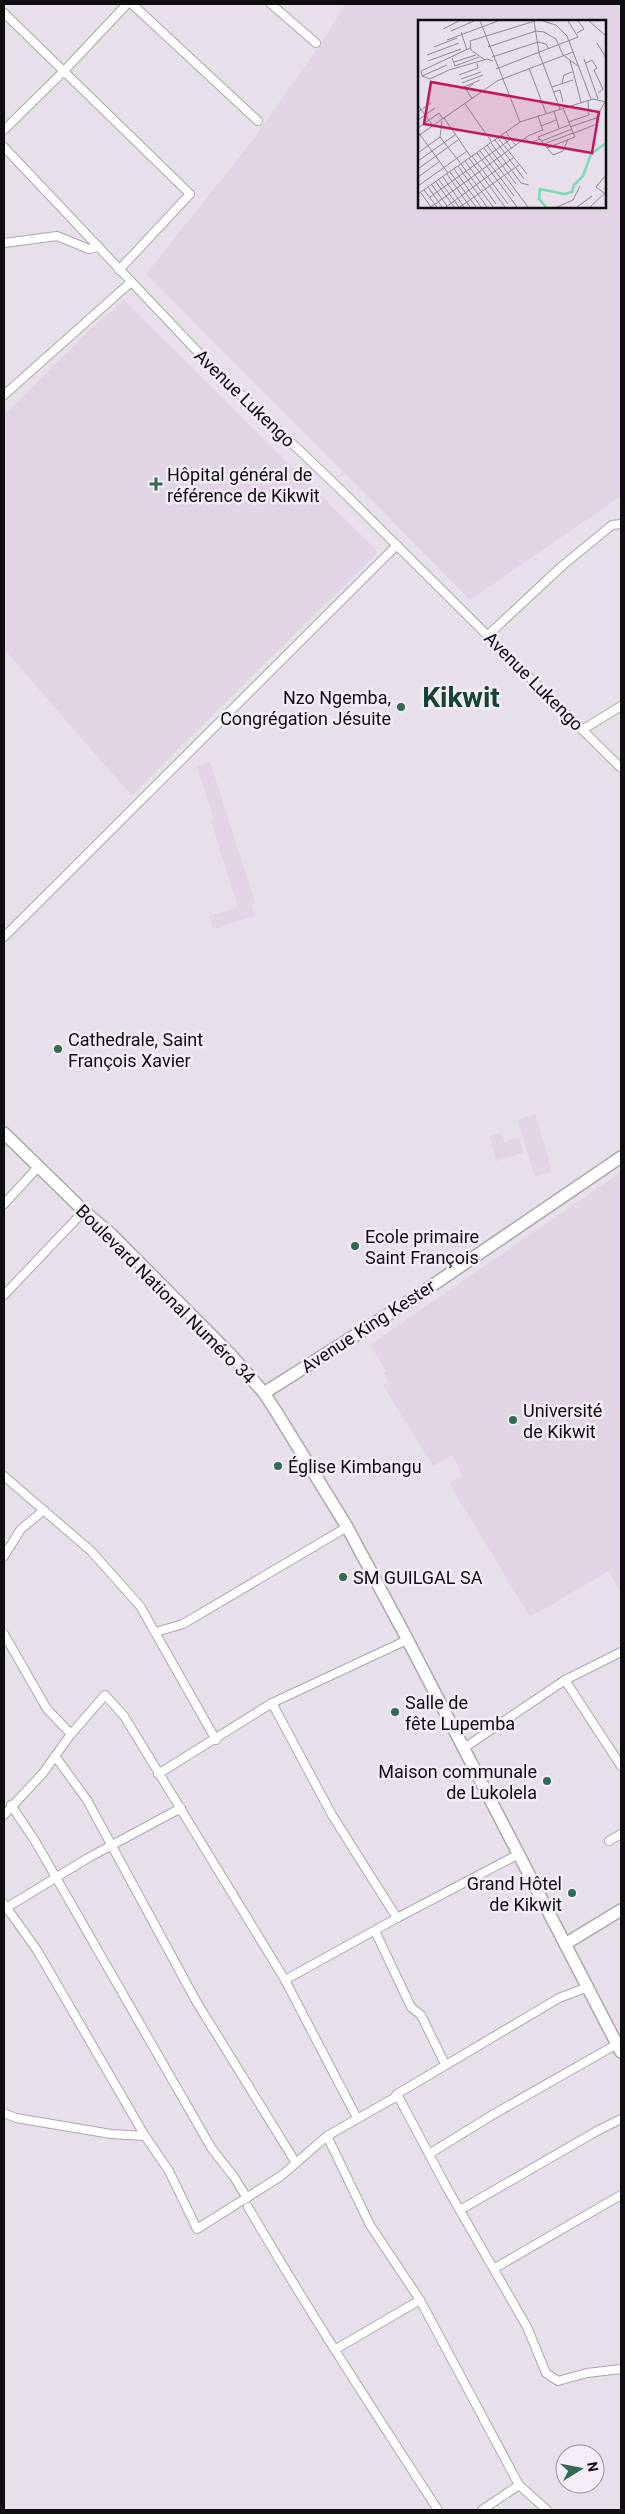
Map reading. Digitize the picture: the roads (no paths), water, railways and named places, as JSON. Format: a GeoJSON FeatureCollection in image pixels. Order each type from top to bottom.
{"type":"FeatureCollection","features":[{"type":"Feature","properties":{"kind":"main road","name":"Boulevard National Numéro 34"},"geometry":{"type":"LineString","coordinates":[[4,1133],[84,1211],[112,1235],[231,1355],[264,1393],[347,1527],[619,2048]]}},
{"type":"Feature","properties":{"kind":"main road","name":"Avenue King Kester"},"geometry":{"type":"LineString","coordinates":[[264,1393],[418,1295],[621,1157]]}},
{"type":"Feature","properties":{"kind":"main road"},"geometry":{"type":"LineString","coordinates":[[564,1944],[621,1910]]}},
{"type":"Feature","properties":{"kind":"street"},"geometry":{"type":"LineString","coordinates":[[4,130],[128,4]]}},
{"type":"Feature","properties":{"kind":"street"},"geometry":{"type":"LineString","coordinates":[[132,4],[258,121]]}},
{"type":"Feature","properties":{"kind":"street"},"geometry":{"type":"LineString","coordinates":[[270,4],[316,43]]}},
{"type":"Feature","properties":{"kind":"street"},"geometry":{"type":"LineString","coordinates":[[4,13],[190,194],[120,270]]}},
{"type":"Feature","properties":{"kind":"street","name":"Avenue Lukengo"},"geometry":{"type":"LineString","coordinates":[[4,147],[218,373],[488,635],[621,768]]}},
{"type":"Feature","properties":{"kind":"street"},"geometry":{"type":"LineString","coordinates":[[4,244],[56,236],[89,249],[97,246]]}},
{"type":"Feature","properties":{"kind":"street"},"geometry":{"type":"LineString","coordinates":[[4,395],[131,282]]}},
{"type":"Feature","properties":{"kind":"street"},"geometry":{"type":"LineString","coordinates":[[488,635],[562,566],[612,525],[621,524]]}},
{"type":"Feature","properties":{"kind":"street"},"geometry":{"type":"LineString","coordinates":[[4,936],[397,546]]}},
{"type":"Feature","properties":{"kind":"street"},"geometry":{"type":"LineString","coordinates":[[582,730],[621,706]]}},
{"type":"Feature","properties":{"kind":"street"},"geometry":{"type":"LineString","coordinates":[[4,1204],[39,1166]]}},
{"type":"Feature","properties":{"kind":"street"},"geometry":{"type":"LineString","coordinates":[[4,1295],[84,1211]]}},
{"type":"Feature","properties":{"kind":"street"},"geometry":{"type":"LineString","coordinates":[[4,1476],[91,1551],[140,1606],[216,1740]]}},
{"type":"Feature","properties":{"kind":"street"},"geometry":{"type":"LineString","coordinates":[[4,1556],[21,1528],[44,1510]]}},
{"type":"Feature","properties":{"kind":"street"},"geometry":{"type":"LineString","coordinates":[[156,1632],[183,1624],[347,1527]]}},
{"type":"Feature","properties":{"kind":"street"},"geometry":{"type":"LineString","coordinates":[[4,1634],[47,1709],[70,1734]]}},
{"type":"Feature","properties":{"kind":"street"},"geometry":{"type":"LineString","coordinates":[[158,1774],[272,1704],[407,1640]]}},
{"type":"Feature","properties":{"kind":"street"},"geometry":{"type":"LineString","coordinates":[[464,1748],[565,1680],[621,1652]]}},
{"type":"Feature","properties":{"kind":"street"},"geometry":{"type":"LineString","coordinates":[[565,1680],[621,1766]]}},
{"type":"Feature","properties":{"kind":"street"},"geometry":{"type":"LineString","coordinates":[[4,1815],[11,1805],[43,1773],[70,1734],[105,1694],[124,1716],[285,1980],[357,2118]]}},
{"type":"Feature","properties":{"kind":"street"},"geometry":{"type":"LineString","coordinates":[[272,1704],[332,1815],[397,1918]]}},
{"type":"Feature","properties":{"kind":"street"},"geometry":{"type":"LineString","coordinates":[[55,1756],[87,1800],[196,2001],[296,2163]]}},
{"type":"Feature","properties":{"kind":"street"},"geometry":{"type":"LineString","coordinates":[[11,1805],[35,1841],[168,2069],[212,2149],[247,2198]]}},
{"type":"Feature","properties":{"kind":"street"},"geometry":{"type":"LineString","coordinates":[[181,1808],[5,1906],[37,1950],[145,2136],[169,2171],[197,2229],[282,2176],[327,2136],[394,2098],[397,2094],[445,2064],[559,1998],[588,1987]]}},
{"type":"Feature","properties":{"kind":"street"},"geometry":{"type":"LineString","coordinates":[[608,1841],[621,1834]]}},
{"type":"Feature","properties":{"kind":"street"},"geometry":{"type":"LineString","coordinates":[[285,1980],[397,1918],[518,1855]]}},
{"type":"Feature","properties":{"kind":"street"},"geometry":{"type":"LineString","coordinates":[[375,1931],[411,2007],[421,2015],[445,2064]]}},
{"type":"Feature","properties":{"kind":"street"},"geometry":{"type":"LineString","coordinates":[[428,2154],[494,2114],[619,2048]]}},
{"type":"Feature","properties":{"kind":"street"},"geometry":{"type":"LineString","coordinates":[[397,2094],[428,2154],[526,2327],[546,2373],[552,2379],[558,2381],[587,2373],[621,2369]]}},
{"type":"Feature","properties":{"kind":"street"},"geometry":{"type":"LineString","coordinates":[[4,2113],[16,2118],[111,2134],[145,2136]]}},
{"type":"Feature","properties":{"kind":"street"},"geometry":{"type":"LineString","coordinates":[[460,2210],[621,2119]]}},
{"type":"Feature","properties":{"kind":"street"},"geometry":{"type":"LineString","coordinates":[[327,2136],[370,2225],[420,2300],[519,2485],[547,2510]]}},
{"type":"Feature","properties":{"kind":"street"},"geometry":{"type":"LineString","coordinates":[[494,2268],[621,2195]]}},
{"type":"Feature","properties":{"kind":"street"},"geometry":{"type":"LineString","coordinates":[[248,2207],[312,2315],[336,2349],[438,2510]]}},
{"type":"Feature","properties":{"kind":"street"},"geometry":{"type":"LineString","coordinates":[[336,2349],[420,2300]]}},
{"type":"Feature","properties":{"kind":"street"},"geometry":{"type":"LineString","coordinates":[[482,2510],[519,2485]]}},
{"type":"Feature","properties":{"kind":"place","name":"Hôpital général de référence de Kikwit"},"geometry":{"type":"Point","coordinates":[156,484]}},
{"type":"Feature","properties":{"kind":"place","name":"Nzo Ngemba, Congrégation Jésuite"},"geometry":{"type":"Point","coordinates":[401,707]}},
{"type":"Feature","properties":{"kind":"place","name":"Cathedrale, Saint François Xavier"},"geometry":{"type":"Point","coordinates":[58,1049]}},
{"type":"Feature","properties":{"kind":"place","name":"Ecole primaire Saint François"},"geometry":{"type":"Point","coordinates":[355,1246]}},
{"type":"Feature","properties":{"kind":"place","name":"Université de Kikwit"},"geometry":{"type":"Point","coordinates":[513,1420]}},
{"type":"Feature","properties":{"kind":"place","name":"Église Kimbangu"},"geometry":{"type":"Point","coordinates":[278,1466]}},
{"type":"Feature","properties":{"kind":"place","name":"SM GUILGAL SA"},"geometry":{"type":"Point","coordinates":[343,1577]}},
{"type":"Feature","properties":{"kind":"place","name":"Salle de fête Lupemba"},"geometry":{"type":"Point","coordinates":[395,1712]}},
{"type":"Feature","properties":{"kind":"place","name":"Maison communale de Lukolela"},"geometry":{"type":"Point","coordinates":[547,1781]}},
{"type":"Feature","properties":{"kind":"place","name":"Grand Hôtel de Kikwit"},"geometry":{"type":"Point","coordinates":[572,1893]}},
{"type":"Feature","properties":{"kind":"district","name":"Kikwit"},"geometry":{"type":"Point","coordinates":[461,697]}}]}
